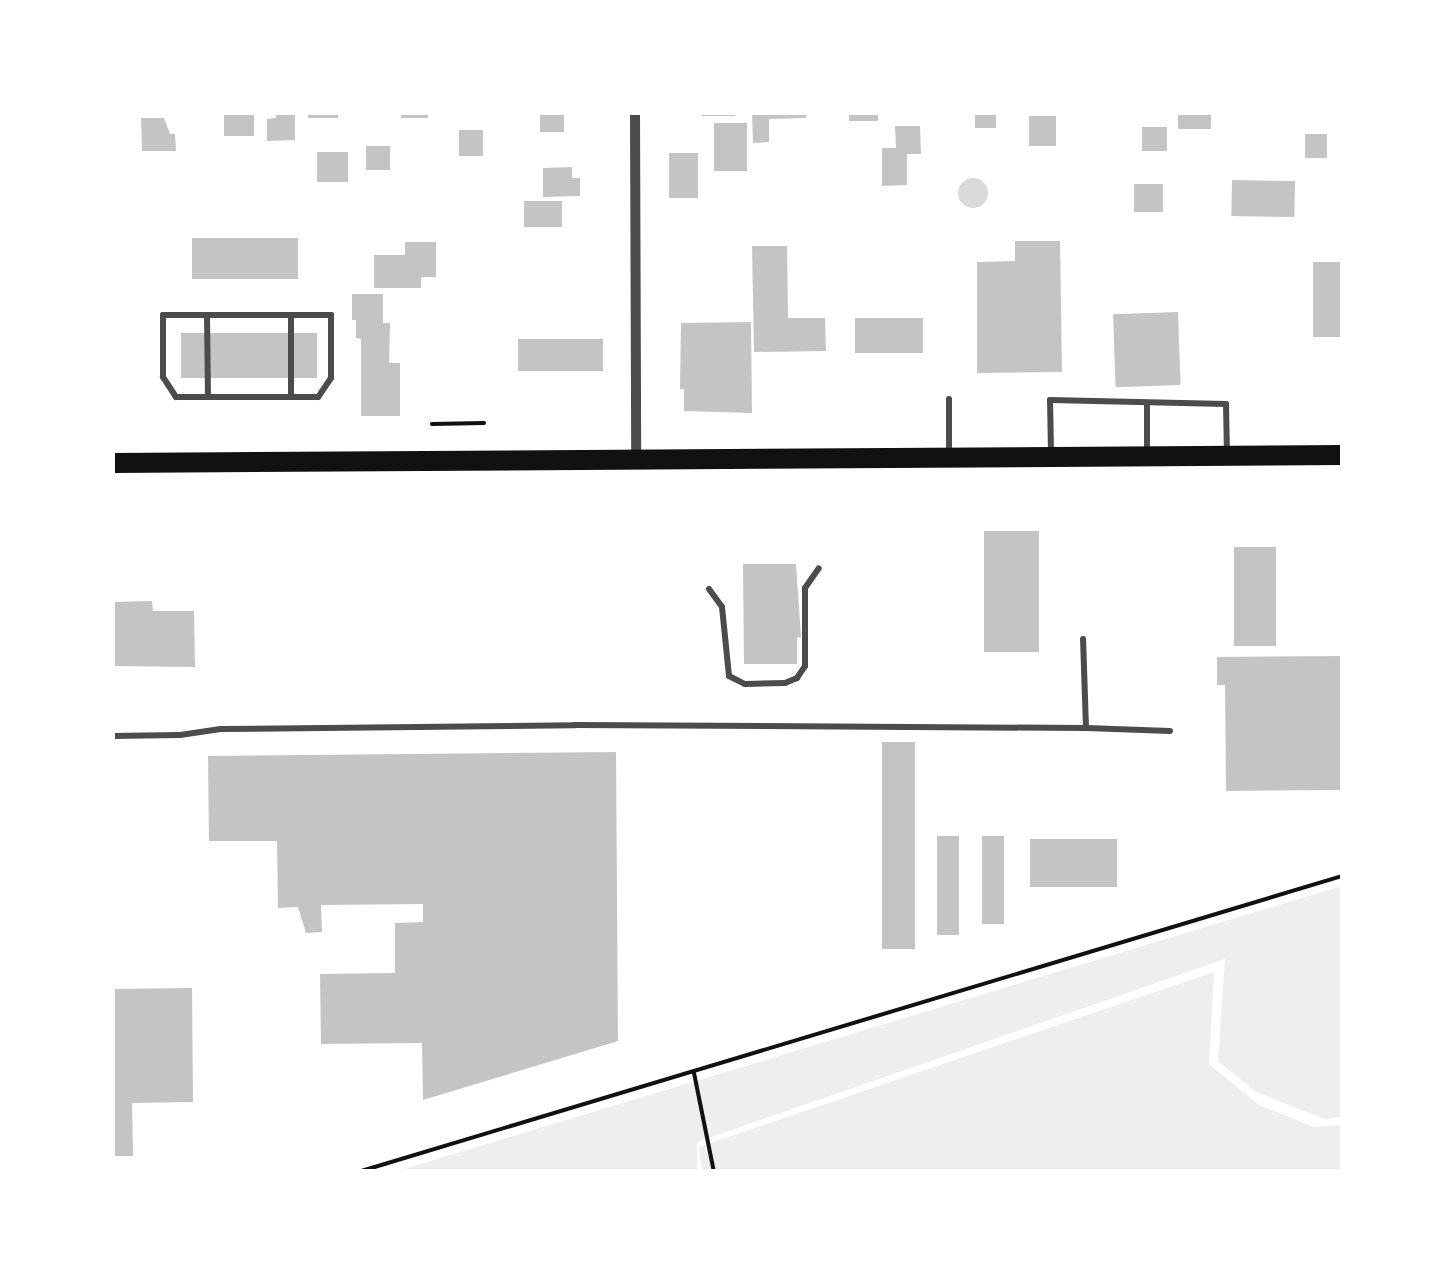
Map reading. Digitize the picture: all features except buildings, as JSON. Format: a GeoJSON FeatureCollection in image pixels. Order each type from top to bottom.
{"type":"FeatureCollection","features":[{"type":"Feature","properties":{"kind":"main road"},"geometry":{"type":"LineString","coordinates":[[112,463],[1342,455]]}},
{"type":"Feature","properties":{"kind":"street"},"geometry":{"type":"LineString","coordinates":[[635,112],[636,459]]}},
{"type":"Feature","properties":{"kind":"lane"},"geometry":{"type":"LineString","coordinates":[[163,315],[208,315],[331,315],[330,378],[318,397],[176,397],[163,377],[163,315]]}},
{"type":"Feature","properties":{"kind":"lane"},"geometry":{"type":"LineString","coordinates":[[208,315],[208,397]]}},
{"type":"Feature","properties":{"kind":"lane"},"geometry":{"type":"LineString","coordinates":[[291,315],[291,397]]}},
{"type":"Feature","properties":{"kind":"lane"},"geometry":{"type":"LineString","coordinates":[[949,399],[949,458]]}},
{"type":"Feature","properties":{"kind":"lane"},"geometry":{"type":"LineString","coordinates":[[1051,457],[1050,400],[1226,404],[1227,456]]}},
{"type":"Feature","properties":{"kind":"lane"},"geometry":{"type":"LineString","coordinates":[[1147,404],[1148,456]]}},
{"type":"Feature","properties":{"kind":"lane"},"geometry":{"type":"LineString","coordinates":[[709,589],[722,606],[729,676],[745,684],[784,683],[797,678],[805,666],[805,588],[819,568]]}},
{"type":"Feature","properties":{"kind":"lane"},"geometry":{"type":"LineString","coordinates":[[1083,639],[1086,728]]}},
{"type":"Feature","properties":{"kind":"lane"},"geometry":{"type":"LineString","coordinates":[[112,736],[180,735],[221,729],[576,725],[1170,731]]}},
{"type":"Feature","properties":{"kind":"path"},"geometry":{"type":"LineString","coordinates":[[432,424],[484,423]]}},
{"type":"Feature","properties":{"kind":"path"},"geometry":{"type":"LineString","coordinates":[[358,1172],[1342,876]]}},
{"type":"Feature","properties":{"kind":"path"},"geometry":{"type":"LineString","coordinates":[[694,1071],[714,1172]]}},
{"type":"Feature","properties":{"kind":"shaded area"},"geometry":{"type":"Polygon","coordinates":[[[973,178],[983,183],[988,193],[983,203],[973,208],[963,203],[958,193],[963,183],[973,178]]]}},
{"type":"Feature","properties":{"kind":"shaded area"},"geometry":{"type":"Polygon","coordinates":[[[1342,886],[1342,1117],[1324,1119],[1256,1092],[1218,1061],[1225,959],[697,1142],[697,1171],[394,1172],[1342,886]]]}},
{"type":"Feature","properties":{"kind":"shaded area"},"geometry":{"type":"Polygon","coordinates":[[[1214,972],[1209,1064],[1259,1105],[1314,1127],[1342,1125],[1342,1171],[702,1172],[699,1147],[1214,972]]]}}]}
